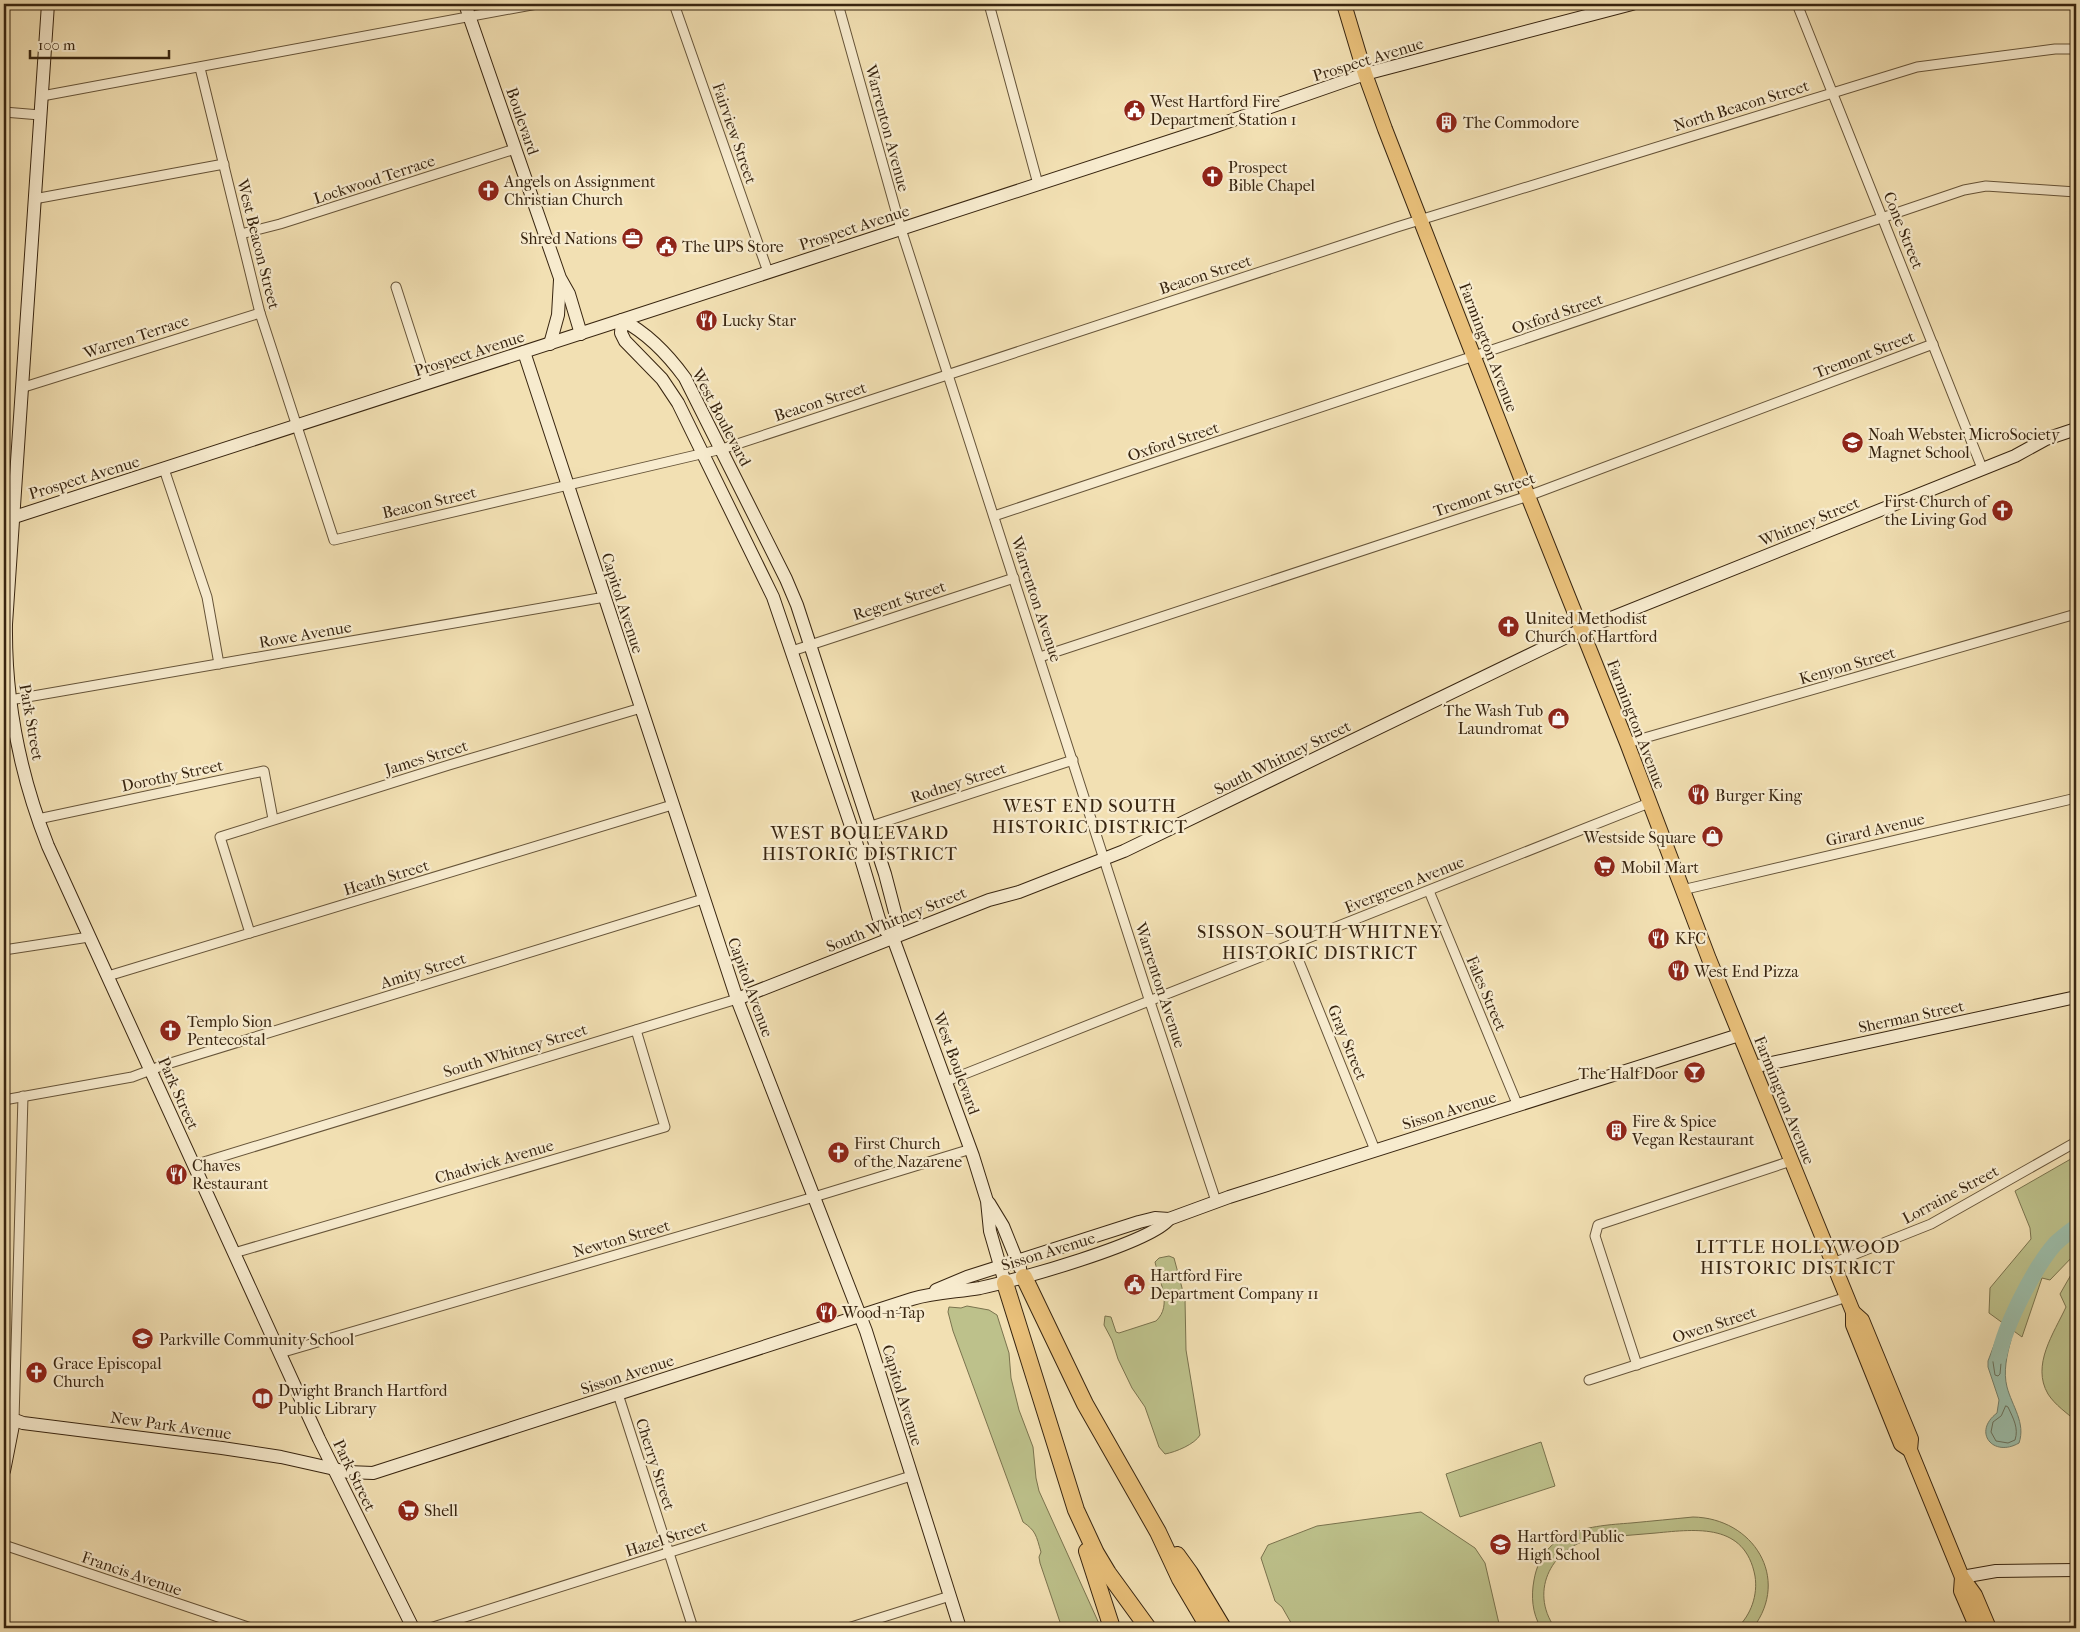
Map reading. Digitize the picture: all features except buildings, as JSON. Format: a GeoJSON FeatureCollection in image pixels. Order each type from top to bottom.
{"type":"FeatureCollection","features":[{"type":"Feature","properties":{"kind":"highway"},"geometry":{"type":"LineString","coordinates":[[1024,1277],[1085,1404],[1158,1532],[1180,1579],[1209,1628]]}},
{"type":"Feature","properties":{"kind":"highway"},"geometry":{"type":"LineString","coordinates":[[1005,1283],[1112,1628]]}},
{"type":"Feature","properties":{"kind":"highway"},"geometry":{"type":"LineString","coordinates":[[1076,1510],[1108,1574],[1148,1628]]}},
{"type":"Feature","properties":{"kind":"highway"},"geometry":{"type":"LineString","coordinates":[[1158,1532],[1190,1573],[1223,1628]]}},
{"type":"Feature","properties":{"kind":"main road","name":"Park Street"},"geometry":{"type":"LineString","coordinates":[[48,4],[21,388],[8,519],[6,624],[10,700],[9,730],[38,819],[90,937],[333,1468],[413,1628]]}},
{"type":"Feature","properties":{"kind":"main road","name":"Boulevard"},"geometry":{"type":"LineString","coordinates":[[465,4],[560,278],[569,294],[581,334]]}},
{"type":"Feature","properties":{"kind":"main road","name":"Farmington Avenue"},"geometry":{"type":"LineString","coordinates":[[1344,4],[1365,74],[1420,220],[1627,743],[1648,803],[1739,1035],[1853,1312],[1853,1325],[1872,1374],[1902,1444],[1910,1450],[1962,1577],[1974,1595],[1989,1628]]}},
{"type":"Feature","properties":{"kind":"main road","name":"Prospect Avenue"},"geometry":{"type":"LineString","coordinates":[[8,519],[581,334],[1365,74],[1632,4]]}},
{"type":"Feature","properties":{"kind":"main road","name":"Boulevard"},"geometry":{"type":"LineString","coordinates":[[550,344],[560,306],[560,278]]}},
{"type":"Feature","properties":{"kind":"main road","name":"West Boulevard"},"geometry":{"type":"LineString","coordinates":[[893,938],[897,928],[897,920],[797,605],[771,546],[692,389],[679,370],[636,327],[622,320],[622,337],[669,388],[754,555],[773,597],[853,832],[879,919],[883,928],[893,938],[971,1149],[987,1201],[990,1232],[1005,1283]]}},
{"type":"Feature","properties":{"kind":"main road","name":"Capitol Avenue"},"geometry":{"type":"LineString","coordinates":[[524,352],[737,999],[861,1316],[960,1628]]}},
{"type":"Feature","properties":{"kind":"main road","name":"Whitney Street"},"geometry":{"type":"LineString","coordinates":[[1581,630],[2015,456],[2046,439],[2076,429]]}},
{"type":"Feature","properties":{"kind":"main road"},"geometry":{"type":"LineString","coordinates":[[754,555],[771,546]]}},
{"type":"Feature","properties":{"kind":"main road","name":"South Whitney Street"},"geometry":{"type":"LineString","coordinates":[[737,999],[989,900],[1019,892],[1105,859],[1581,630]]}},
{"type":"Feature","properties":{"kind":"main road","name":"Sherman Street"},"geometry":{"type":"LineString","coordinates":[[1753,1067],[2076,997]]}},
{"type":"Feature","properties":{"kind":"main road","name":"Sisson Avenue"},"geometry":{"type":"LineString","coordinates":[[930,1294],[962,1291],[1005,1283],[1024,1277],[1123,1244],[1159,1229],[1169,1219],[1216,1201],[1739,1035]]}},
{"type":"Feature","properties":{"kind":"main road","name":"West Boulevard"},"geometry":{"type":"LineString","coordinates":[[987,1201],[1003,1226],[1024,1277]]}},
{"type":"Feature","properties":{"kind":"main road","name":"Sisson Avenue"},"geometry":{"type":"LineString","coordinates":[[333,1468],[363,1473],[381,1471],[930,1294],[955,1281],[1000,1266],[1155,1218],[1169,1219]]}},
{"type":"Feature","properties":{"kind":"main road"},"geometry":{"type":"LineString","coordinates":[[1118,1229],[1123,1244]]}},
{"type":"Feature","properties":{"kind":"main road"},"geometry":{"type":"LineString","coordinates":[[4,1472],[9,1418]]}},
{"type":"Feature","properties":{"kind":"main road","name":"New Park Avenue"},"geometry":{"type":"LineString","coordinates":[[9,1418],[24,1422],[259,1454],[333,1468]]}},
{"type":"Feature","properties":{"kind":"main road"},"geometry":{"type":"LineString","coordinates":[[1962,1577],[1996,1571],[2076,1570]]}},
{"type":"Feature","properties":{"kind":"main road","name":"Farmington Avenue"},"geometry":{"type":"LineString","coordinates":[[1962,1577],[1961,1591],[1976,1628]]}},
{"type":"Feature","properties":{"kind":"street"},"geometry":{"type":"LineString","coordinates":[[42,96],[537,4]]}},
{"type":"Feature","properties":{"kind":"street","name":"Fairview Street"},"geometry":{"type":"LineString","coordinates":[[674,4],[768,272]]}},
{"type":"Feature","properties":{"kind":"street","name":"Warrenton Avenue"},"geometry":{"type":"LineString","coordinates":[[838,4],[901,229],[1216,1201]]}},
{"type":"Feature","properties":{"kind":"street"},"geometry":{"type":"LineString","coordinates":[[989,4],[1038,184]]}},
{"type":"Feature","properties":{"kind":"street","name":"Cone Street"},"geometry":{"type":"LineString","coordinates":[[1798,4],[1982,468]]}},
{"type":"Feature","properties":{"kind":"street","name":"North Beacon Street"},"geometry":{"type":"LineString","coordinates":[[1420,220],[1832,92],[1930,64],[2055,49],[2076,49]]}},
{"type":"Feature","properties":{"kind":"street","name":"West Beacon Street"},"geometry":{"type":"LineString","coordinates":[[200,68],[260,312],[296,426]]}},
{"type":"Feature","properties":{"kind":"street"},"geometry":{"type":"LineString","coordinates":[[4,112],[40,115]]}},
{"type":"Feature","properties":{"kind":"street","name":"Lockwood Terrace"},"geometry":{"type":"LineString","coordinates":[[241,234],[280,224],[515,149]]}},
{"type":"Feature","properties":{"kind":"street"},"geometry":{"type":"LineString","coordinates":[[34,199],[224,164]]}},
{"type":"Feature","properties":{"kind":"street","name":"Oxford Street"},"geometry":{"type":"LineString","coordinates":[[994,516],[1976,187],[2076,192]]}},
{"type":"Feature","properties":{"kind":"street","name":"Beacon Street"},"geometry":{"type":"LineString","coordinates":[[296,426],[334,540],[722,449],[1420,220]]}},
{"type":"Feature","properties":{"kind":"street"},"geometry":{"type":"LineString","coordinates":[[396,288],[428,384]]}},
{"type":"Feature","properties":{"kind":"street","name":"Warren Terrace"},"geometry":{"type":"LineString","coordinates":[[21,388],[260,312]]}},
{"type":"Feature","properties":{"kind":"street","name":"Tremont Street"},"geometry":{"type":"LineString","coordinates":[[1040,657],[1528,496],[1933,344]]}},
{"type":"Feature","properties":{"kind":"street"},"geometry":{"type":"LineString","coordinates":[[164,469],[207,597],[219,664]]}},
{"type":"Feature","properties":{"kind":"street","name":"Regent Street"},"geometry":{"type":"LineString","coordinates":[[792,651],[1014,578]]}},
{"type":"Feature","properties":{"kind":"street","name":"Rowe Avenue"},"geometry":{"type":"LineString","coordinates":[[10,700],[604,597]]}},
{"type":"Feature","properties":{"kind":"street","name":"Kenyon Street"},"geometry":{"type":"LineString","coordinates":[[1627,743],[2076,614]]}},
{"type":"Feature","properties":{"kind":"street","name":"James Street"},"geometry":{"type":"LineString","coordinates":[[250,933],[220,837],[641,708]]}},
{"type":"Feature","properties":{"kind":"street","name":"Rodney Street"},"geometry":{"type":"LineString","coordinates":[[853,832],[1073,760]]}},
{"type":"Feature","properties":{"kind":"street","name":"Dorothy Street"},"geometry":{"type":"LineString","coordinates":[[38,819],[264,771],[273,820]]}},
{"type":"Feature","properties":{"kind":"street","name":"Girard Avenue"},"geometry":{"type":"LineString","coordinates":[[1682,890],[2076,798]]}},
{"type":"Feature","properties":{"kind":"street","name":"Evergreen Avenue"},"geometry":{"type":"LineString","coordinates":[[947,1081],[1429,891],[1510,856],[1648,803]]}},
{"type":"Feature","properties":{"kind":"street","name":"Heath Street"},"geometry":{"type":"LineString","coordinates":[[108,976],[672,805]]}},
{"type":"Feature","properties":{"kind":"street","name":"Fales Street"},"geometry":{"type":"LineString","coordinates":[[1429,891],[1518,1106]]}},
{"type":"Feature","properties":{"kind":"street","name":"Amity Street"},"geometry":{"type":"LineString","coordinates":[[4,1100],[132,1076],[704,899]]}},
{"type":"Feature","properties":{"kind":"street"},"geometry":{"type":"LineString","coordinates":[[4,950],[90,937]]}},
{"type":"Feature","properties":{"kind":"street","name":"Gray Street"},"geometry":{"type":"LineString","coordinates":[[1292,944],[1376,1150]]}},
{"type":"Feature","properties":{"kind":"street","name":"South Whitney Street"},"geometry":{"type":"LineString","coordinates":[[194,1165],[737,999]]}},
{"type":"Feature","properties":{"kind":"street","name":"Chadwick Avenue"},"geometry":{"type":"LineString","coordinates":[[234,1253],[666,1127],[636,1030]]}},
{"type":"Feature","properties":{"kind":"street"},"geometry":{"type":"LineString","coordinates":[[9,1418],[23,1096]]}},
{"type":"Feature","properties":{"kind":"street","name":"Lorraine Street"},"geometry":{"type":"LineString","coordinates":[[1833,1263],[1931,1224],[2076,1142]]}},
{"type":"Feature","properties":{"kind":"street","name":"Newton Street"},"geometry":{"type":"LineString","coordinates":[[280,1353],[814,1197],[971,1149]]}},
{"type":"Feature","properties":{"kind":"street"},"geometry":{"type":"LineString","coordinates":[[1637,1365],[1595,1236],[1598,1225],[1602,1222],[1791,1161]]}},
{"type":"Feature","properties":{"kind":"street","name":"Owen Street"},"geometry":{"type":"LineString","coordinates":[[1589,1380],[1847,1297]]}},
{"type":"Feature","properties":{"kind":"street","name":"Cherry Street"},"geometry":{"type":"LineString","coordinates":[[618,1394],[694,1628]]}},
{"type":"Feature","properties":{"kind":"street","name":"Hazel Street"},"geometry":{"type":"LineString","coordinates":[[430,1628],[911,1476]]}},
{"type":"Feature","properties":{"kind":"street","name":"Francis Avenue"},"geometry":{"type":"LineString","coordinates":[[4,1545],[251,1628]]}},
{"type":"Feature","properties":{"kind":"street"},"geometry":{"type":"LineString","coordinates":[[848,1628],[950,1596]]}},
{"type":"Feature","properties":{"kind":"green space"},"geometry":{"type":"Polygon","coordinates":[[[2076,1156],[2076,1253],[2050,1280],[2042,1278],[2022,1337],[1989,1313],[1990,1288],[2031,1239],[2030,1228],[2015,1191],[2076,1156]]]}},
{"type":"Feature","properties":{"kind":"green space"},"geometry":{"type":"Polygon","coordinates":[[[1169,1256],[1174,1258],[1185,1299],[1186,1350],[1200,1435],[1185,1447],[1165,1454],[1159,1447],[1145,1407],[1132,1388],[1104,1325],[1105,1316],[1111,1317],[1116,1332],[1119,1333],[1156,1321],[1164,1308],[1164,1300],[1162,1285],[1155,1262],[1159,1258],[1169,1256]]]}},
{"type":"Feature","properties":{"kind":"green space"},"geometry":{"type":"Polygon","coordinates":[[[2076,1266],[2076,1421],[2048,1394],[2043,1383],[2042,1372],[2046,1349],[2066,1307],[2060,1294],[2076,1266]]]}},
{"type":"Feature","properties":{"kind":"green space"},"geometry":{"type":"Polygon","coordinates":[[[967,1306],[989,1310],[997,1315],[1009,1353],[1011,1378],[1019,1410],[1033,1447],[1039,1491],[1101,1628],[1062,1628],[1040,1563],[1039,1557],[1041,1552],[1037,1537],[1031,1528],[1023,1522],[953,1331],[948,1312],[949,1307],[961,1308],[967,1306]]]}},
{"type":"Feature","properties":{"kind":"green space"},"geometry":{"type":"Polygon","coordinates":[[[1541,1442],[1555,1486],[1460,1517],[1446,1474],[1541,1442]]]}},
{"type":"Feature","properties":{"kind":"green space"},"geometry":{"type":"Polygon","coordinates":[[[1421,1512],[1475,1548],[1485,1563],[1500,1628],[1294,1628],[1282,1607],[1275,1601],[1261,1558],[1268,1545],[1317,1526],[1421,1512]]]}},
{"type":"Feature","properties":{"kind":"green space"},"geometry":{"type":"Polygon","coordinates":[[[1693,1517],[1714,1520],[1733,1528],[1748,1539],[1760,1554],[1767,1571],[1768,1590],[1764,1609],[1753,1628],[1737,1628],[1750,1611],[1754,1597],[1756,1583],[1750,1559],[1741,1546],[1730,1538],[1717,1533],[1687,1531],[1596,1538],[1581,1542],[1568,1550],[1549,1571],[1545,1585],[1544,1599],[1547,1614],[1555,1628],[1541,1628],[1533,1604],[1534,1580],[1539,1563],[1547,1550],[1558,1540],[1585,1529],[1600,1526],[1693,1517]]]}},
{"type":"Feature","properties":{"kind":"water"},"geometry":{"type":"Polygon","coordinates":[[[1999,1332],[2005,1334],[2011,1340],[2005,1375],[2009,1394],[2021,1428],[2019,1443],[2010,1447],[1994,1445],[1986,1435],[1986,1428],[1990,1420],[1997,1413],[1999,1400],[1988,1367],[1988,1361],[1999,1332]]]}},
{"type":"Feature","properties":{"kind":"waterway"},"geometry":{"type":"LineString","coordinates":[[1999,1356],[2007,1329],[2021,1297],[2038,1267],[2055,1244],[2076,1227]]}},
{"type":"Feature","properties":{"kind":"place","name":"West Hartford Fire Department Station 1"},"geometry":{"type":"Point","coordinates":[1134,110]}},
{"type":"Feature","properties":{"kind":"place","name":"The Commodore"},"geometry":{"type":"Point","coordinates":[1447,122]}},
{"type":"Feature","properties":{"kind":"place","name":"Prospect Bible Chapel"},"geometry":{"type":"Point","coordinates":[1212,176]}},
{"type":"Feature","properties":{"kind":"place","name":"Angels on Assignment Christian Church"},"geometry":{"type":"Point","coordinates":[488,190]}},
{"type":"Feature","properties":{"kind":"place","name":"Shred Nations"},"geometry":{"type":"Point","coordinates":[633,238]}},
{"type":"Feature","properties":{"kind":"place","name":"The UPS Store"},"geometry":{"type":"Point","coordinates":[666,246]}},
{"type":"Feature","properties":{"kind":"place","name":"Lucky Star"},"geometry":{"type":"Point","coordinates":[706,320]}},
{"type":"Feature","properties":{"kind":"place","name":"Noah Webster MicroSociety Magnet School"},"geometry":{"type":"Point","coordinates":[1852,443]}},
{"type":"Feature","properties":{"kind":"place","name":"First Church of the Living God"},"geometry":{"type":"Point","coordinates":[2003,510]}},
{"type":"Feature","properties":{"kind":"place","name":"United Methodist Church of Hartford"},"geometry":{"type":"Point","coordinates":[1509,627]}},
{"type":"Feature","properties":{"kind":"place","name":"The Wash Tub Laundromat"},"geometry":{"type":"Point","coordinates":[1559,719]}},
{"type":"Feature","properties":{"kind":"place","name":"Burger King"},"geometry":{"type":"Point","coordinates":[1699,795]}},
{"type":"Feature","properties":{"kind":"place","name":"Westside Square"},"geometry":{"type":"Point","coordinates":[1712,837]}},
{"type":"Feature","properties":{"kind":"place","name":"Mobil Mart"},"geometry":{"type":"Point","coordinates":[1605,867]}},
{"type":"Feature","properties":{"kind":"place","name":"KFC"},"geometry":{"type":"Point","coordinates":[1659,938]}},
{"type":"Feature","properties":{"kind":"place","name":"West End Pizza"},"geometry":{"type":"Point","coordinates":[1678,971]}},
{"type":"Feature","properties":{"kind":"place","name":"Templo Sion Pentecostal"},"geometry":{"type":"Point","coordinates":[171,1030]}},
{"type":"Feature","properties":{"kind":"place","name":"The Half Door"},"geometry":{"type":"Point","coordinates":[1694,1073]}},
{"type":"Feature","properties":{"kind":"place","name":"Fire & Spice Vegan Restaurant"},"geometry":{"type":"Point","coordinates":[1616,1130]}},
{"type":"Feature","properties":{"kind":"place","name":"First Church of the Nazarene"},"geometry":{"type":"Point","coordinates":[838,1152]}},
{"type":"Feature","properties":{"kind":"place","name":"Chaves Restaurant"},"geometry":{"type":"Point","coordinates":[176,1174]}},
{"type":"Feature","properties":{"kind":"place","name":"Hartford Fire Department Company 11"},"geometry":{"type":"Point","coordinates":[1134,1284]}},
{"type":"Feature","properties":{"kind":"place","name":"Wood-n-Tap"},"geometry":{"type":"Point","coordinates":[826,1312]}},
{"type":"Feature","properties":{"kind":"place","name":"Parkville Community School"},"geometry":{"type":"Point","coordinates":[143,1339]}},
{"type":"Feature","properties":{"kind":"place","name":"Grace Episcopal Church"},"geometry":{"type":"Point","coordinates":[37,1372]}},
{"type":"Feature","properties":{"kind":"place","name":"Dwight Branch Hartford Public Library"},"geometry":{"type":"Point","coordinates":[262,1399]}},
{"type":"Feature","properties":{"kind":"place","name":"Shell"},"geometry":{"type":"Point","coordinates":[408,1510]}},
{"type":"Feature","properties":{"kind":"place","name":"Hartford Public High School"},"geometry":{"type":"Point","coordinates":[1501,1545]}},
{"type":"Feature","properties":{"kind":"district","name":"WEST END SOUTH HISTORIC DISTRICT"},"geometry":{"type":"Point","coordinates":[1090,816]}},
{"type":"Feature","properties":{"kind":"district","name":"WEST BOULEVARD HISTORIC DISTRICT"},"geometry":{"type":"Point","coordinates":[860,843]}},
{"type":"Feature","properties":{"kind":"district","name":"SISSON–SOUTH WHITNEY HISTORIC DISTRICT"},"geometry":{"type":"Point","coordinates":[1320,942]}},
{"type":"Feature","properties":{"kind":"district","name":"LITTLE HOLLYWOOD HISTORIC DISTRICT"},"geometry":{"type":"Point","coordinates":[1798,1257]}}]}
